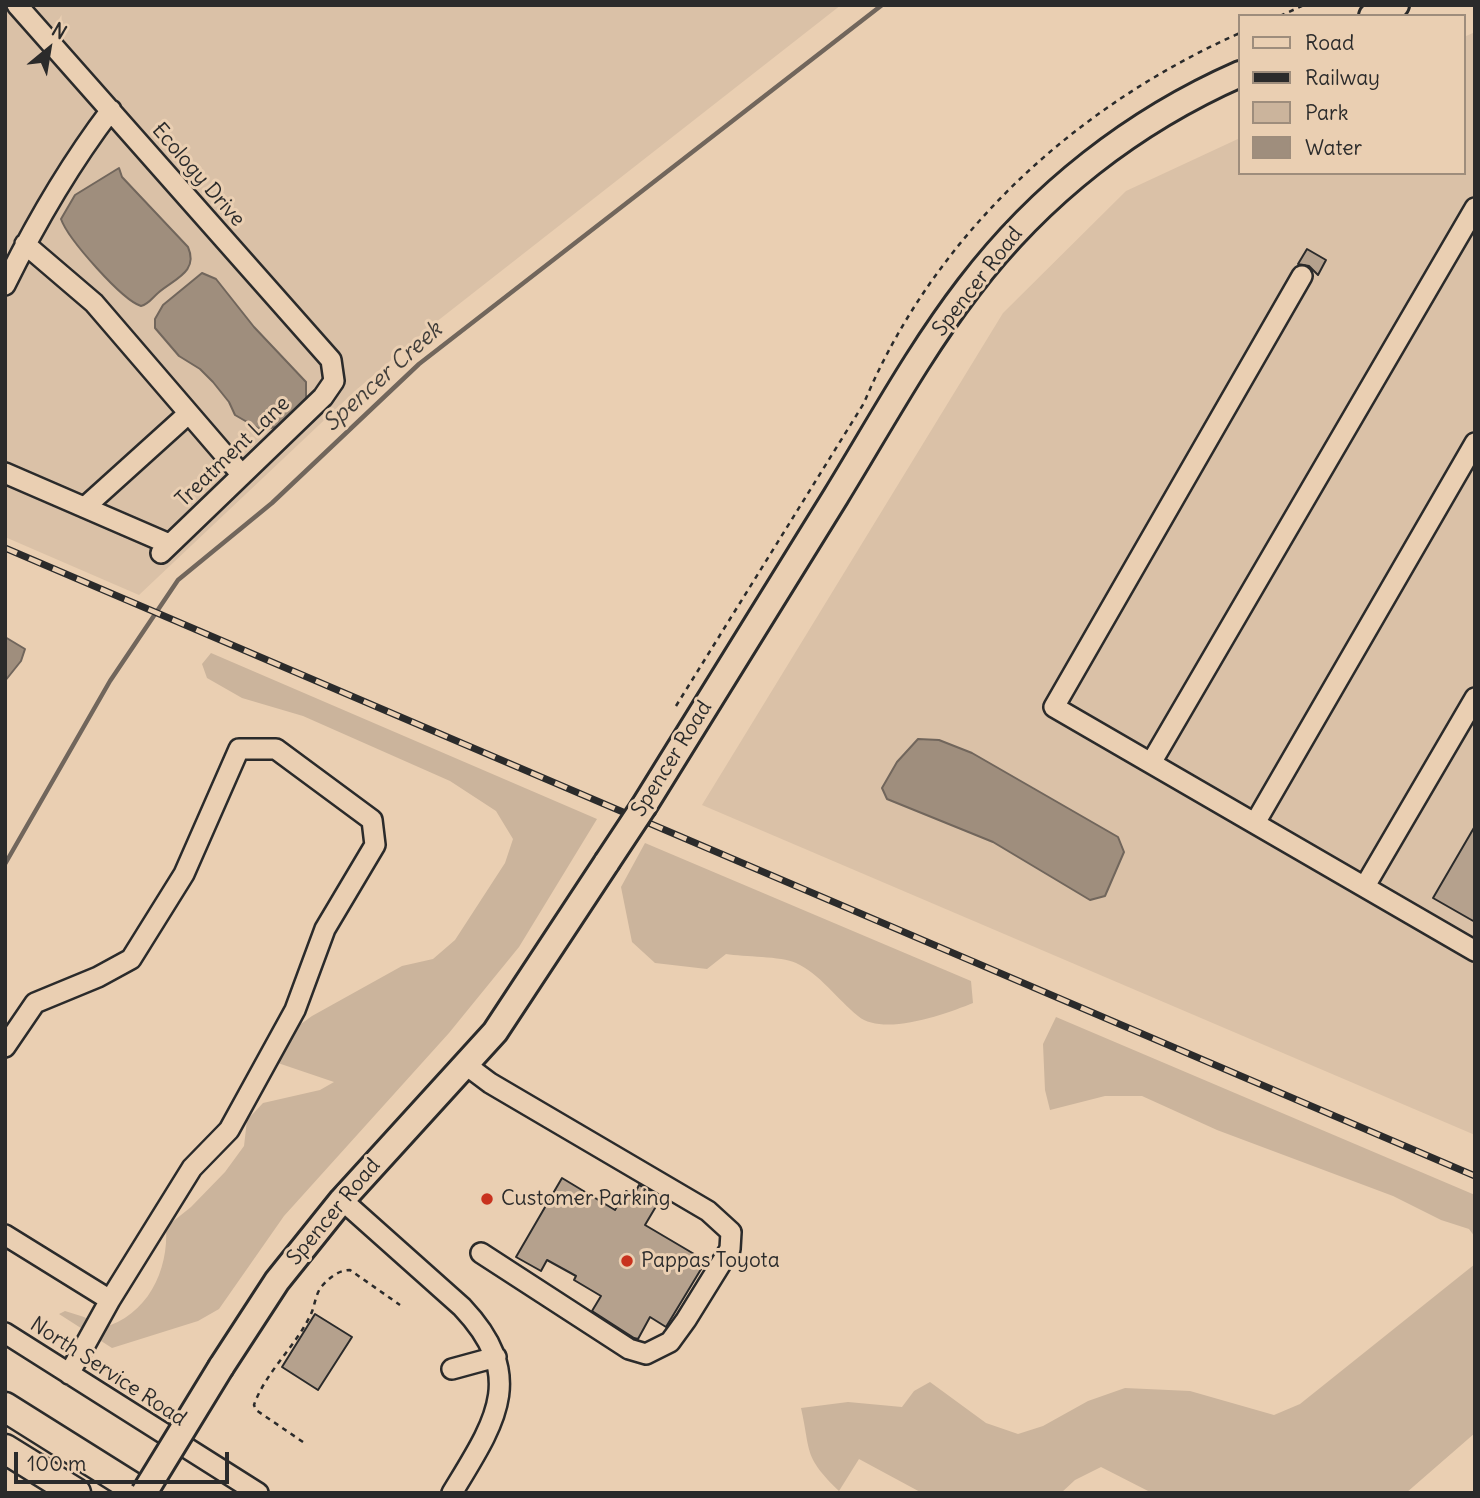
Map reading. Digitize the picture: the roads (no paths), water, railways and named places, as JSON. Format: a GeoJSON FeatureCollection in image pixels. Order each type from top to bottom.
{"type":"FeatureCollection","features":[{"type":"Feature","properties":{"kind":"highway"},"geometry":{"type":"LineString","coordinates":[[5,1407],[143,1493]]}},
{"type":"Feature","properties":{"kind":"highway"},"geometry":{"type":"LineString","coordinates":[[5,1448],[76,1493]]}},
{"type":"Feature","properties":{"kind":"main road"},"geometry":{"type":"LineString","coordinates":[[1376,14],[1396,5]]}},
{"type":"Feature","properties":{"kind":"main road","name":"Spencer Road"},"geometry":{"type":"LineString","coordinates":[[143,1493],[277,1281],[342,1200],[495,1032],[644,806],[923,355],[988,263],[1054,194],[1093,161],[1166,111],[1238,75]]}},
{"type":"Feature","properties":{"kind":"street","name":"Ecology Drive"},"geometry":{"type":"LineString","coordinates":[[17,5],[331,359],[334,380]]}},
{"type":"Feature","properties":{"kind":"street"},"geometry":{"type":"LineString","coordinates":[[5,285],[25,244],[86,144],[111,110]]}},
{"type":"Feature","properties":{"kind":"street"},"geometry":{"type":"LineString","coordinates":[[1151,763],[1475,208]]}},
{"type":"Feature","properties":{"kind":"street"},"geometry":{"type":"LineString","coordinates":[[25,244],[94,303],[242,475]]}},
{"type":"Feature","properties":{"kind":"street"},"geometry":{"type":"LineString","coordinates":[[1302,276],[1054,708],[1475,951]]}},
{"type":"Feature","properties":{"kind":"street","name":"Treatment Lane"},"geometry":{"type":"LineString","coordinates":[[85,507],[165,548],[323,397],[334,380]]}},
{"type":"Feature","properties":{"kind":"street"},"geometry":{"type":"LineString","coordinates":[[5,472],[85,507],[188,414]]}},
{"type":"Feature","properties":{"kind":"street"},"geometry":{"type":"LineString","coordinates":[[1255,823],[1475,443]]}},
{"type":"Feature","properties":{"kind":"street"},"geometry":{"type":"LineString","coordinates":[[1365,886],[1475,698]]}},
{"type":"Feature","properties":{"kind":"street"},"geometry":{"type":"LineString","coordinates":[[5,1047],[35,1003],[98,977],[131,959],[184,874],[239,749],[276,749],[372,820],[375,845],[325,929],[295,1010],[229,1129],[192,1168],[110,1300],[69,1374]]}},
{"type":"Feature","properties":{"kind":"street"},"geometry":{"type":"LineString","coordinates":[[466,1065],[490,1083],[708,1212],[731,1232],[730,1250],[686,1320],[670,1342],[646,1354],[629,1349],[481,1254]]}},
{"type":"Feature","properties":{"kind":"street"},"geometry":{"type":"LineString","coordinates":[[342,1200],[462,1307],[479,1325],[496,1357],[500,1375],[497,1410],[487,1435],[452,1493]]}},
{"type":"Feature","properties":{"kind":"street"},"geometry":{"type":"LineString","coordinates":[[5,1235],[110,1300]]}},
{"type":"Feature","properties":{"kind":"street","name":"North Service Road"},"geometry":{"type":"LineString","coordinates":[[5,1333],[258,1493]]}},
{"type":"Feature","properties":{"kind":"street"},"geometry":{"type":"LineString","coordinates":[[452,1368],[496,1357]]}},
{"type":"Feature","properties":{"kind":"water"},"geometry":{"type":"Polygon","coordinates":[[[119,168],[122,177],[188,247],[191,256],[188,269],[183,274],[141,306],[121,293],[96,268],[61,219],[75,195],[119,168]]]}},
{"type":"Feature","properties":{"kind":"water"},"geometry":{"type":"Polygon","coordinates":[[[202,273],[216,279],[254,327],[306,382],[306,399],[280,426],[261,430],[235,415],[229,402],[213,382],[200,369],[179,356],[155,328],[155,319],[163,305],[202,273]]]}},
{"type":"Feature","properties":{"kind":"water"},"geometry":{"type":"Polygon","coordinates":[[[5,637],[25,649],[21,661],[5,681],[5,637]]]}},
{"type":"Feature","properties":{"kind":"water"},"geometry":{"type":"Polygon","coordinates":[[[918,739],[939,740],[972,753],[1118,837],[1124,852],[1105,896],[1090,900],[993,842],[887,799],[882,788],[897,762],[918,739]]]}},
{"type":"Feature","properties":{"kind":"waterway","name":"Spencer Creek"},"geometry":{"type":"LineString","coordinates":[[5,864],[110,681],[178,580],[272,503],[419,364],[882,5]]}},
{"type":"Feature","properties":{"kind":"railway"},"geometry":{"type":"LineString","coordinates":[[5,548],[1475,1176]]}},
{"type":"Feature","properties":{"kind":"place","name":"Customer Parking"},"geometry":{"type":"Point","coordinates":[487,1199]}},
{"type":"Feature","properties":{"kind":"place","name":"Pappas Toyota"},"geometry":{"type":"Point","coordinates":[627,1261]}}]}
